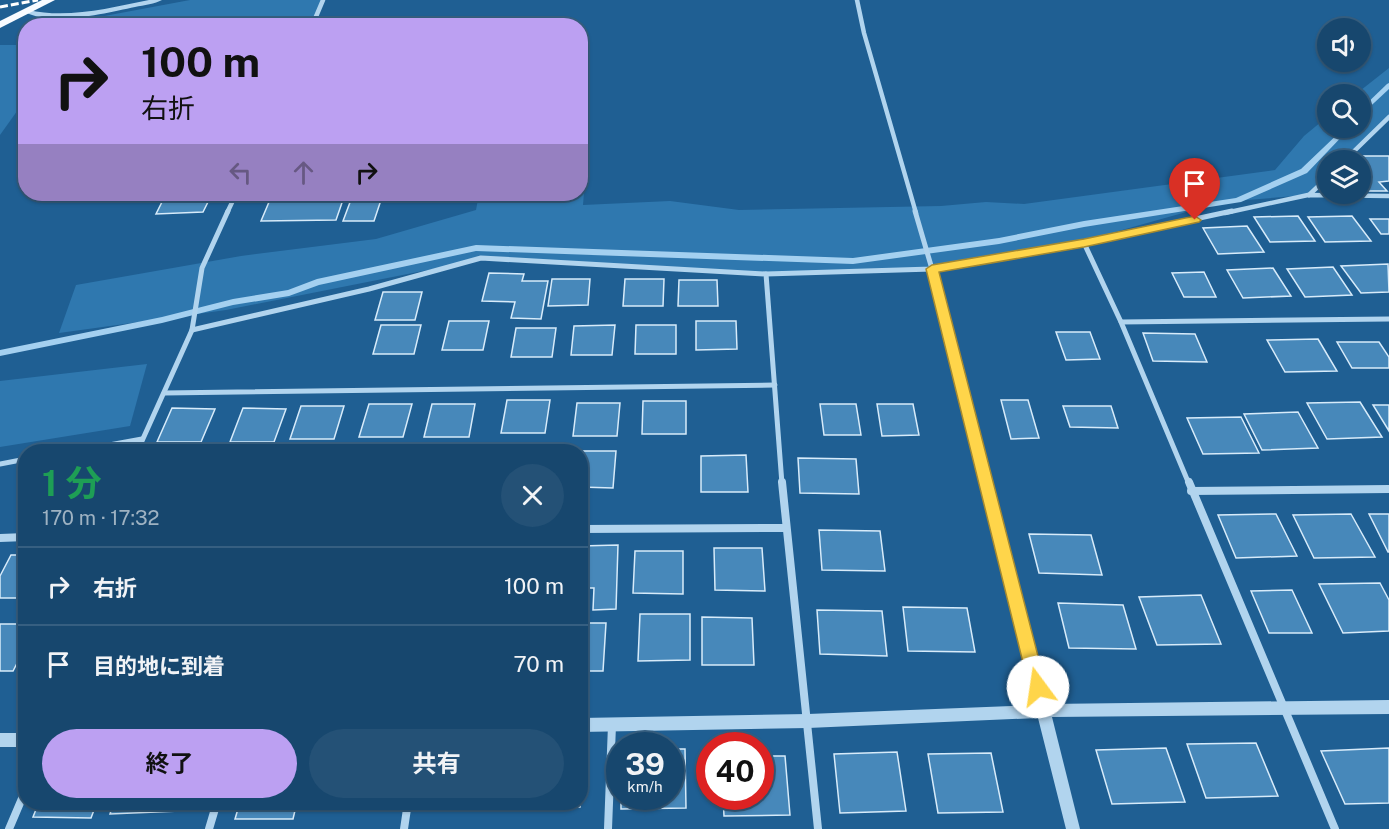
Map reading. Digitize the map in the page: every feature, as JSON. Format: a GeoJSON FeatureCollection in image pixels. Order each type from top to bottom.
{"type":"FeatureCollection","features":[{"type":"Feature","properties":{"kind":"main road"},"geometry":{"type":"LineString","coordinates":[[0,25],[50,0]]}},
{"type":"Feature","properties":{"kind":"street"},"geometry":{"type":"LineString","coordinates":[[28,12],[43,17],[99,11],[159,0]]}},
{"type":"Feature","properties":{"kind":"street"},"geometry":{"type":"LineString","coordinates":[[315,18],[323,0]]}},
{"type":"Feature","properties":{"kind":"street"},"geometry":{"type":"LineString","coordinates":[[857,0],[867,45],[932,269],[1073,829]]}},
{"type":"Feature","properties":{"kind":"street"},"geometry":{"type":"LineString","coordinates":[[1355,150],[1389,117]]}},
{"type":"Feature","properties":{"kind":"street"},"geometry":{"type":"LineString","coordinates":[[1308,195],[1317,187]]}},
{"type":"Feature","properties":{"kind":"street"},"geometry":{"type":"LineString","coordinates":[[192,330],[369,289],[481,258],[766,274],[932,269],[1084,243],[1308,195],[1389,196]]}},
{"type":"Feature","properties":{"kind":"street"},"geometry":{"type":"LineString","coordinates":[[140,444],[192,330],[202,268],[233,201]]}},
{"type":"Feature","properties":{"kind":"street"},"geometry":{"type":"LineString","coordinates":[[1084,243],[1120,322],[1282,709],[1335,829]]}},
{"type":"Feature","properties":{"kind":"street"},"geometry":{"type":"LineString","coordinates":[[766,274],[785,528],[808,721],[818,829]]}},
{"type":"Feature","properties":{"kind":"street"},"geometry":{"type":"LineString","coordinates":[[1120,322],[1389,319]]}},
{"type":"Feature","properties":{"kind":"street"},"geometry":{"type":"LineString","coordinates":[[164,393],[775,385]]}},
{"type":"Feature","properties":{"kind":"street"},"geometry":{"type":"LineString","coordinates":[[115,444],[142,439]]}},
{"type":"Feature","properties":{"kind":"street"},"geometry":{"type":"LineString","coordinates":[[0,464],[18,461]]}},
{"type":"Feature","properties":{"kind":"street"},"geometry":{"type":"LineString","coordinates":[[1191,491],[1389,489]]}},
{"type":"Feature","properties":{"kind":"street"},"geometry":{"type":"LineString","coordinates":[[588,529],[785,528]]}},
{"type":"Feature","properties":{"kind":"street"},"geometry":{"type":"LineString","coordinates":[[0,538],[18,537]]}},
{"type":"Feature","properties":{"kind":"street"},"geometry":{"type":"LineString","coordinates":[[588,725],[808,721],[1044,711],[1389,707]]}},
{"type":"Feature","properties":{"kind":"street"},"geometry":{"type":"LineString","coordinates":[[608,829],[612,725]]}},
{"type":"Feature","properties":{"kind":"street"},"geometry":{"type":"LineString","coordinates":[[0,740],[18,740]]}},
{"type":"Feature","properties":{"kind":"street"},"geometry":{"type":"LineString","coordinates":[[9,829],[18,808]]}},
{"type":"Feature","properties":{"kind":"street"},"geometry":{"type":"LineString","coordinates":[[209,829],[215,810]]}},
{"type":"Feature","properties":{"kind":"street"},"geometry":{"type":"LineString","coordinates":[[404,829],[407,810]]}},
{"type":"Feature","properties":{"kind":"shaded area"},"geometry":{"type":"Polygon","coordinates":[[[190,0],[323,0],[315,18],[94,18],[190,0]]]}},
{"type":"Feature","properties":{"kind":"shaded area"},"geometry":{"type":"Polygon","coordinates":[[[0,45],[18,45],[18,110],[0,135],[0,45]]]}},
{"type":"Feature","properties":{"kind":"shaded area"},"geometry":{"type":"Polygon","coordinates":[[[1389,68],[1389,117],[1371,134],[1371,84],[1369,84],[1389,68]]]}},
{"type":"Feature","properties":{"kind":"shaded area"},"geometry":{"type":"Polygon","coordinates":[[[1317,125],[1317,138],[1367,138],[1354,150],[1317,150],[1317,186],[1308,195],[1222,202],[1065,246],[932,269],[778,274],[481,258],[226,310],[59,333],[76,285],[241,256],[376,239],[476,210],[478,201],[583,201],[583,205],[670,201],[739,210],[941,206],[986,202],[1024,204],[1275,170],[1304,136],[1317,125]]]}},
{"type":"Feature","properties":{"kind":"shaded area"},"geometry":{"type":"Polygon","coordinates":[[[147,364],[130,426],[0,447],[0,381],[147,364]]]}},
{"type":"Feature","properties":{"kind":"building"},"geometry":{"type":"Polygon","coordinates":[[[1371,156],[1389,156],[1389,181],[1379,182],[1387,191],[1371,191],[1371,156]]]}},
{"type":"Feature","properties":{"kind":"building"},"geometry":{"type":"Polygon","coordinates":[[[162,201],[208,201],[203,212],[156,214],[162,201]]]}},
{"type":"Feature","properties":{"kind":"building"},"geometry":{"type":"Polygon","coordinates":[[[269,201],[343,201],[336,220],[261,221],[269,201]]]}},
{"type":"Feature","properties":{"kind":"building"},"geometry":{"type":"Polygon","coordinates":[[[350,201],[381,201],[374,221],[343,221],[350,201]]]}},
{"type":"Feature","properties":{"kind":"building"},"geometry":{"type":"Polygon","coordinates":[[[1298,216],[1315,241],[1270,242],[1254,217],[1298,216]]]}},
{"type":"Feature","properties":{"kind":"building"},"geometry":{"type":"Polygon","coordinates":[[[1352,216],[1371,241],[1325,242],[1308,217],[1352,216]]]}},
{"type":"Feature","properties":{"kind":"building"},"geometry":{"type":"Polygon","coordinates":[[[1370,219],[1389,219],[1389,234],[1381,234],[1370,219]]]}},
{"type":"Feature","properties":{"kind":"building"},"geometry":{"type":"Polygon","coordinates":[[[1247,226],[1264,252],[1218,254],[1203,228],[1247,226]]]}},
{"type":"Feature","properties":{"kind":"building"},"geometry":{"type":"Polygon","coordinates":[[[1388,264],[1389,292],[1361,293],[1341,266],[1388,264]]]}},
{"type":"Feature","properties":{"kind":"building"},"geometry":{"type":"Polygon","coordinates":[[[1333,267],[1352,295],[1305,297],[1287,269],[1333,267]]]}},
{"type":"Feature","properties":{"kind":"building"},"geometry":{"type":"Polygon","coordinates":[[[1273,268],[1291,296],[1243,298],[1227,270],[1273,268]]]}},
{"type":"Feature","properties":{"kind":"building"},"geometry":{"type":"Polygon","coordinates":[[[1204,272],[1216,297],[1184,297],[1172,273],[1204,272]]]}},
{"type":"Feature","properties":{"kind":"building"},"geometry":{"type":"Polygon","coordinates":[[[489,273],[524,274],[522,281],[548,281],[541,319],[511,318],[515,302],[482,301],[489,273]]]}},
{"type":"Feature","properties":{"kind":"building"},"geometry":{"type":"Polygon","coordinates":[[[552,279],[590,279],[588,305],[548,306],[552,279]]]}},
{"type":"Feature","properties":{"kind":"building"},"geometry":{"type":"Polygon","coordinates":[[[625,279],[664,279],[663,306],[623,306],[625,279]]]}},
{"type":"Feature","properties":{"kind":"building"},"geometry":{"type":"Polygon","coordinates":[[[679,280],[717,280],[718,306],[678,306],[679,280]]]}},
{"type":"Feature","properties":{"kind":"building"},"geometry":{"type":"Polygon","coordinates":[[[383,292],[422,292],[415,320],[375,320],[383,292]]]}},
{"type":"Feature","properties":{"kind":"building"},"geometry":{"type":"Polygon","coordinates":[[[449,321],[489,321],[483,350],[442,350],[449,321]]]}},
{"type":"Feature","properties":{"kind":"building"},"geometry":{"type":"Polygon","coordinates":[[[696,321],[736,321],[737,349],[696,350],[696,321]]]}},
{"type":"Feature","properties":{"kind":"building"},"geometry":{"type":"Polygon","coordinates":[[[381,325],[421,325],[414,354],[373,354],[381,325]]]}},
{"type":"Feature","properties":{"kind":"building"},"geometry":{"type":"Polygon","coordinates":[[[615,325],[612,355],[571,355],[574,326],[615,325]]]}},
{"type":"Feature","properties":{"kind":"building"},"geometry":{"type":"Polygon","coordinates":[[[636,325],[676,325],[676,354],[635,354],[636,325]]]}},
{"type":"Feature","properties":{"kind":"building"},"geometry":{"type":"Polygon","coordinates":[[[516,328],[556,328],[552,357],[511,357],[516,328]]]}},
{"type":"Feature","properties":{"kind":"building"},"geometry":{"type":"Polygon","coordinates":[[[1056,332],[1090,332],[1100,359],[1066,360],[1056,332]]]}},
{"type":"Feature","properties":{"kind":"building"},"geometry":{"type":"Polygon","coordinates":[[[1143,333],[1195,334],[1207,362],[1153,361],[1143,333]]]}},
{"type":"Feature","properties":{"kind":"building"},"geometry":{"type":"Polygon","coordinates":[[[1318,339],[1337,371],[1285,372],[1267,340],[1318,339]]]}},
{"type":"Feature","properties":{"kind":"building"},"geometry":{"type":"Polygon","coordinates":[[[1337,342],[1379,342],[1389,357],[1389,368],[1352,368],[1337,342]]]}},
{"type":"Feature","properties":{"kind":"building"},"geometry":{"type":"Polygon","coordinates":[[[507,400],[550,400],[545,433],[501,433],[507,400]]]}},
{"type":"Feature","properties":{"kind":"building"},"geometry":{"type":"Polygon","coordinates":[[[1001,400],[1028,400],[1039,438],[1011,439],[1001,400]]]}},
{"type":"Feature","properties":{"kind":"building"},"geometry":{"type":"Polygon","coordinates":[[[643,401],[686,401],[686,434],[642,434],[643,401]]]}},
{"type":"Feature","properties":{"kind":"building"},"geometry":{"type":"Polygon","coordinates":[[[1360,402],[1382,437],[1327,439],[1307,403],[1360,402]]]}},
{"type":"Feature","properties":{"kind":"building"},"geometry":{"type":"Polygon","coordinates":[[[577,403],[620,403],[617,436],[573,436],[577,403]]]}},
{"type":"Feature","properties":{"kind":"building"},"geometry":{"type":"Polygon","coordinates":[[[369,404],[412,404],[403,437],[359,437],[369,404]]]}},
{"type":"Feature","properties":{"kind":"building"},"geometry":{"type":"Polygon","coordinates":[[[432,404],[475,404],[469,437],[424,437],[432,404]]]}},
{"type":"Feature","properties":{"kind":"building"},"geometry":{"type":"Polygon","coordinates":[[[820,404],[856,404],[861,435],[824,435],[820,404]]]}},
{"type":"Feature","properties":{"kind":"building"},"geometry":{"type":"Polygon","coordinates":[[[877,404],[913,404],[919,435],[882,436],[877,404]]]}},
{"type":"Feature","properties":{"kind":"building"},"geometry":{"type":"Polygon","coordinates":[[[1373,405],[1389,405],[1389,431],[1373,405]]]}},
{"type":"Feature","properties":{"kind":"building"},"geometry":{"type":"Polygon","coordinates":[[[301,406],[344,406],[334,439],[290,439],[301,406]]]}},
{"type":"Feature","properties":{"kind":"building"},"geometry":{"type":"Polygon","coordinates":[[[1063,406],[1111,406],[1118,428],[1070,427],[1063,406]]]}},
{"type":"Feature","properties":{"kind":"building"},"geometry":{"type":"Polygon","coordinates":[[[172,408],[215,409],[201,442],[157,442],[172,408]]]}},
{"type":"Feature","properties":{"kind":"building"},"geometry":{"type":"Polygon","coordinates":[[[243,408],[286,409],[274,442],[230,442],[243,408]]]}},
{"type":"Feature","properties":{"kind":"building"},"geometry":{"type":"Polygon","coordinates":[[[1298,412],[1318,448],[1262,450],[1244,414],[1298,412]]]}},
{"type":"Feature","properties":{"kind":"building"},"geometry":{"type":"Polygon","coordinates":[[[1241,417],[1259,453],[1203,454],[1187,418],[1241,417]]]}},
{"type":"Feature","properties":{"kind":"building"},"geometry":{"type":"Polygon","coordinates":[[[588,451],[616,451],[613,488],[588,487],[588,451]]]}},
{"type":"Feature","properties":{"kind":"building"},"geometry":{"type":"Polygon","coordinates":[[[746,455],[748,492],[701,492],[701,456],[746,455]]]}},
{"type":"Feature","properties":{"kind":"building"},"geometry":{"type":"Polygon","coordinates":[[[798,458],[856,459],[859,494],[800,493],[798,458]]]}},
{"type":"Feature","properties":{"kind":"building"},"geometry":{"type":"Polygon","coordinates":[[[1276,514],[1297,556],[1236,558],[1218,515],[1276,514]]]}},
{"type":"Feature","properties":{"kind":"building"},"geometry":{"type":"Polygon","coordinates":[[[1351,514],[1375,557],[1314,558],[1293,515],[1351,514]]]}},
{"type":"Feature","properties":{"kind":"building"},"geometry":{"type":"Polygon","coordinates":[[[1369,514],[1389,514],[1389,552],[1388,552],[1369,514]]]}},
{"type":"Feature","properties":{"kind":"building"},"geometry":{"type":"Polygon","coordinates":[[[819,530],[880,531],[885,571],[822,570],[819,530]]]}},
{"type":"Feature","properties":{"kind":"building"},"geometry":{"type":"Polygon","coordinates":[[[1029,534],[1091,535],[1102,575],[1039,573],[1029,534]]]}},
{"type":"Feature","properties":{"kind":"building"},"geometry":{"type":"Polygon","coordinates":[[[618,545],[616,609],[593,610],[594,588],[588,588],[588,546],[618,545]]]}},
{"type":"Feature","properties":{"kind":"building"},"geometry":{"type":"Polygon","coordinates":[[[714,548],[762,548],[765,591],[715,590],[714,548]]]}},
{"type":"Feature","properties":{"kind":"building"},"geometry":{"type":"Polygon","coordinates":[[[635,551],[683,551],[683,594],[633,593],[635,551]]]}},
{"type":"Feature","properties":{"kind":"building"},"geometry":{"type":"Polygon","coordinates":[[[11,555],[18,555],[18,598],[0,598],[0,576],[11,555]]]}},
{"type":"Feature","properties":{"kind":"building"},"geometry":{"type":"Polygon","coordinates":[[[1380,583],[1389,600],[1389,631],[1343,633],[1319,584],[1380,583]]]}},
{"type":"Feature","properties":{"kind":"building"},"geometry":{"type":"Polygon","coordinates":[[[1292,590],[1312,633],[1269,633],[1251,591],[1292,590]]]}},
{"type":"Feature","properties":{"kind":"building"},"geometry":{"type":"Polygon","coordinates":[[[1201,595],[1221,644],[1157,645],[1139,597],[1201,595]]]}},
{"type":"Feature","properties":{"kind":"building"},"geometry":{"type":"Polygon","coordinates":[[[1058,603],[1123,605],[1136,649],[1069,648],[1058,603]]]}},
{"type":"Feature","properties":{"kind":"building"},"geometry":{"type":"Polygon","coordinates":[[[903,607],[967,608],[975,652],[908,651],[903,607]]]}},
{"type":"Feature","properties":{"kind":"building"},"geometry":{"type":"Polygon","coordinates":[[[817,610],[882,611],[887,656],[820,654],[817,610]]]}},
{"type":"Feature","properties":{"kind":"building"},"geometry":{"type":"Polygon","coordinates":[[[640,614],[690,614],[690,660],[638,661],[640,614]]]}},
{"type":"Feature","properties":{"kind":"building"},"geometry":{"type":"Polygon","coordinates":[[[702,617],[752,618],[754,665],[702,665],[702,617]]]}},
{"type":"Feature","properties":{"kind":"building"},"geometry":{"type":"Polygon","coordinates":[[[588,623],[606,623],[603,671],[588,671],[588,623]]]}},
{"type":"Feature","properties":{"kind":"building"},"geometry":{"type":"Polygon","coordinates":[[[0,624],[18,624],[18,661],[13,671],[0,671],[0,624]]]}},
{"type":"Feature","properties":{"kind":"building"},"geometry":{"type":"Polygon","coordinates":[[[1256,743],[1278,796],[1206,798],[1187,744],[1256,743]]]}},
{"type":"Feature","properties":{"kind":"building"},"geometry":{"type":"Polygon","coordinates":[[[1166,748],[1185,802],[1112,804],[1096,750],[1166,748]]]}},
{"type":"Feature","properties":{"kind":"building"},"geometry":{"type":"Polygon","coordinates":[[[1389,748],[1389,803],[1345,804],[1321,751],[1389,748]]]}},
{"type":"Feature","properties":{"kind":"building"},"geometry":{"type":"Polygon","coordinates":[[[684,749],[685,749],[686,808],[684,808],[684,749]]]}},
{"type":"Feature","properties":{"kind":"building"},"geometry":{"type":"Polygon","coordinates":[[[897,752],[906,811],[840,813],[834,754],[897,752]]]}},
{"type":"Feature","properties":{"kind":"building"},"geometry":{"type":"Polygon","coordinates":[[[991,753],[1003,812],[938,813],[928,754],[991,753]]]}},
{"type":"Feature","properties":{"kind":"building"},"geometry":{"type":"Polygon","coordinates":[[[774,756],[785,756],[790,815],[724,816],[724,810],[774,810],[774,756]]]}},
{"type":"Feature","properties":{"kind":"building"},"geometry":{"type":"Polygon","coordinates":[[[36,810],[94,810],[91,818],[33,817],[36,810]]]}},
{"type":"Feature","properties":{"kind":"building"},"geometry":{"type":"Polygon","coordinates":[[[111,810],[180,810],[180,811],[110,814],[111,810]]]}},
{"type":"Feature","properties":{"kind":"building"},"geometry":{"type":"Polygon","coordinates":[[[238,810],[295,810],[293,819],[235,819],[238,810]]]}},
{"type":"Feature","properties":{"kind":"waterway"},"geometry":{"type":"LineString","coordinates":[[1371,103],[1389,85]]}},
{"type":"Feature","properties":{"kind":"waterway"},"geometry":{"type":"LineString","coordinates":[[0,353],[162,320],[233,302],[289,293],[317,282],[476,248],[853,261],[999,241],[1084,224],[1238,200],[1304,171],[1337,138]]}},
{"type":"Feature","properties":{"kind":"railway"},"geometry":{"type":"LineString","coordinates":[[0,7],[38,0]]}},
{"type":"Feature","properties":{"kind":"route"},"geometry":{"type":"LineString","coordinates":[[1038,687],[932,269],[1084,243],[1195,220]]}}]}
